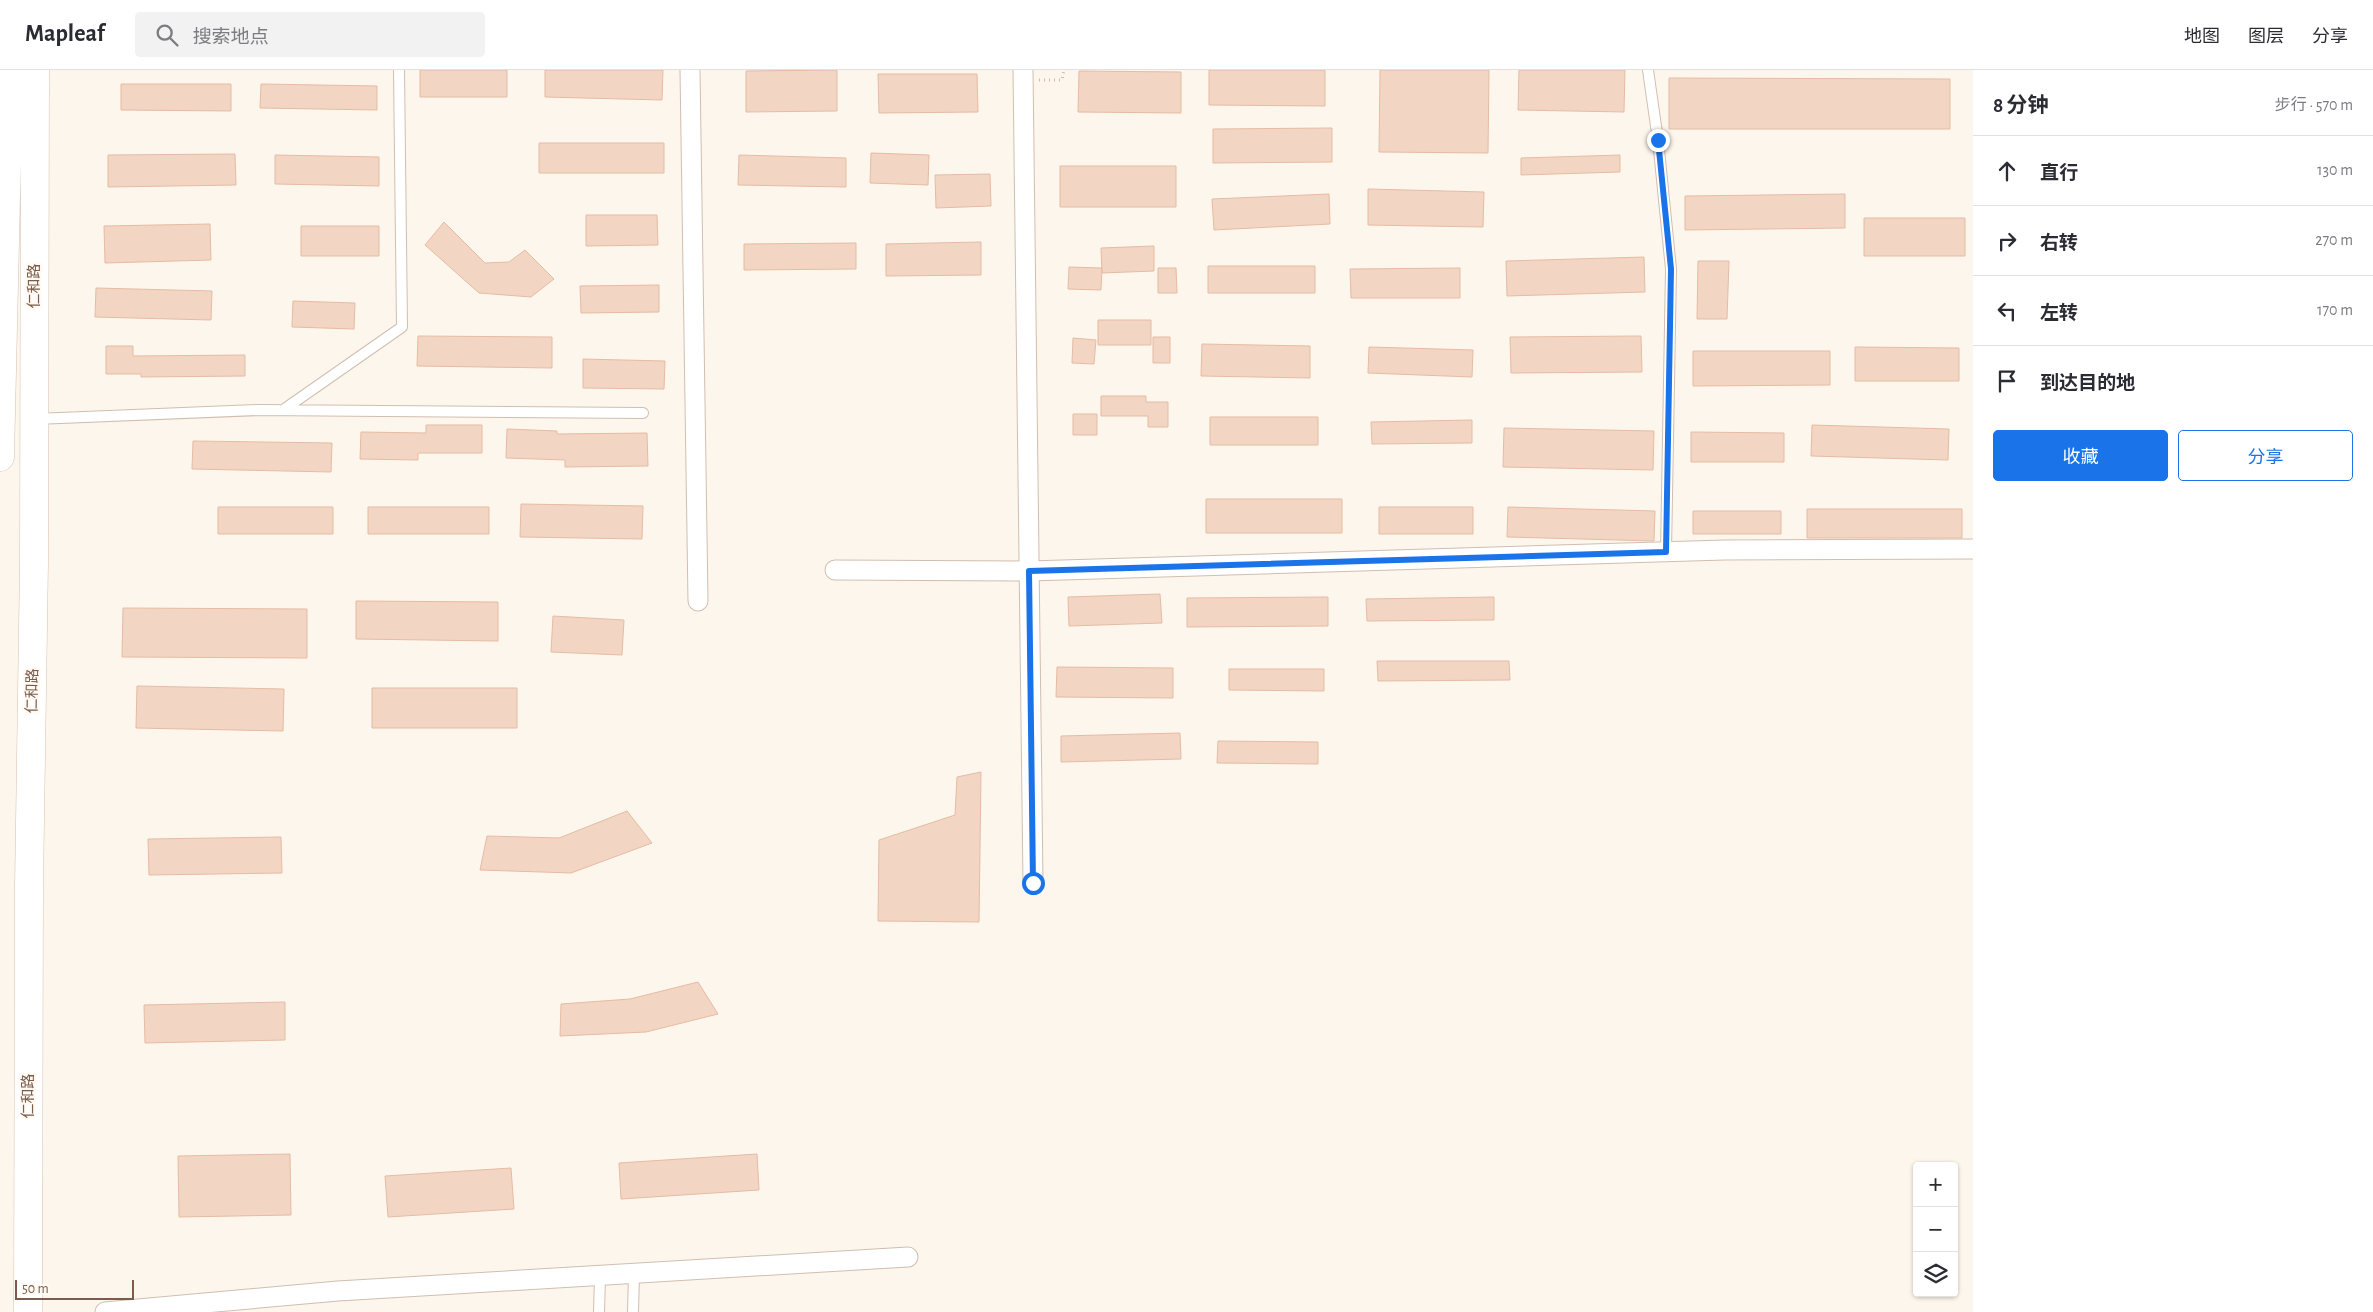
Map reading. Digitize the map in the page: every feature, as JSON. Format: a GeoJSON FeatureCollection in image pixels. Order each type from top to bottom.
{"type":"FeatureCollection","features":[{"type":"Feature","properties":{"kind":"main road","name":"仁和路"},"geometry":{"type":"LineString","coordinates":[[0,457],[9,70]]}},
{"type":"Feature","properties":{"kind":"main road","name":"仁和路"},"geometry":{"type":"LineString","coordinates":[[28,1312],[35,70]]}},
{"type":"Feature","properties":{"kind":"street"},"geometry":{"type":"LineString","coordinates":[[690,70],[698,601]]}},
{"type":"Feature","properties":{"kind":"street"},"geometry":{"type":"LineString","coordinates":[[1023,75],[1033,883]]}},
{"type":"Feature","properties":{"kind":"street"},"geometry":{"type":"LineString","coordinates":[[835,570],[1029,571],[1666,552],[1973,549]]}},
{"type":"Feature","properties":{"kind":"street"},"geometry":{"type":"LineString","coordinates":[[105,1312],[338,1291],[600,1277],[908,1257]]}},
{"type":"Feature","properties":{"kind":"lane"},"geometry":{"type":"LineString","coordinates":[[283,410],[402,327],[399,70]]}},
{"type":"Feature","properties":{"kind":"lane"},"geometry":{"type":"LineString","coordinates":[[1648,70],[1658,140],[1671,269],[1666,552]]}},
{"type":"Feature","properties":{"kind":"lane"},"geometry":{"type":"LineString","coordinates":[[34,419],[283,410],[643,413]]}},
{"type":"Feature","properties":{"kind":"lane"},"geometry":{"type":"LineString","coordinates":[[633,1312],[634,1274]]}},
{"type":"Feature","properties":{"kind":"lane"},"geometry":{"type":"LineString","coordinates":[[600,1277],[600,1312]]}},
{"type":"Feature","properties":{"kind":"path"},"geometry":{"type":"LineString","coordinates":[[1023,75],[1062,80],[1064,70]]}},
{"type":"Feature","properties":{"kind":"building"},"geometry":{"type":"Polygon","coordinates":[[[420,70],[507,70],[507,97],[420,97],[420,70]]]}},
{"type":"Feature","properties":{"kind":"building"},"geometry":{"type":"Polygon","coordinates":[[[545,70],[663,70],[662,100],[545,97],[545,70]]]}},
{"type":"Feature","properties":{"kind":"building"},"geometry":{"type":"Polygon","coordinates":[[[837,70],[837,111],[746,112],[746,71],[837,70]]]}},
{"type":"Feature","properties":{"kind":"building"},"geometry":{"type":"Polygon","coordinates":[[[1209,70],[1325,70],[1325,106],[1209,105],[1209,70]]]}},
{"type":"Feature","properties":{"kind":"building"},"geometry":{"type":"Polygon","coordinates":[[[1380,70],[1489,70],[1488,153],[1379,152],[1380,70]]]}},
{"type":"Feature","properties":{"kind":"building"},"geometry":{"type":"Polygon","coordinates":[[[1519,70],[1625,70],[1624,112],[1518,110],[1519,70]]]}},
{"type":"Feature","properties":{"kind":"building"},"geometry":{"type":"Polygon","coordinates":[[[1079,71],[1181,72],[1181,113],[1078,112],[1079,71]]]}},
{"type":"Feature","properties":{"kind":"building"},"geometry":{"type":"Polygon","coordinates":[[[878,74],[977,74],[978,112],[879,113],[878,74]]]}},
{"type":"Feature","properties":{"kind":"building"},"geometry":{"type":"Polygon","coordinates":[[[1669,78],[1950,79],[1950,129],[1669,129],[1669,78]]]}},
{"type":"Feature","properties":{"kind":"building"},"geometry":{"type":"Polygon","coordinates":[[[121,84],[231,84],[231,111],[121,110],[121,84]]]}},
{"type":"Feature","properties":{"kind":"building"},"geometry":{"type":"Polygon","coordinates":[[[261,84],[377,86],[377,110],[260,108],[261,84]]]}},
{"type":"Feature","properties":{"kind":"building"},"geometry":{"type":"Polygon","coordinates":[[[1332,128],[1332,162],[1213,163],[1213,129],[1332,128]]]}},
{"type":"Feature","properties":{"kind":"building"},"geometry":{"type":"Polygon","coordinates":[[[539,143],[664,143],[664,173],[539,173],[539,143]]]}},
{"type":"Feature","properties":{"kind":"building"},"geometry":{"type":"Polygon","coordinates":[[[871,153],[929,155],[928,185],[870,183],[871,153]]]}},
{"type":"Feature","properties":{"kind":"building"},"geometry":{"type":"Polygon","coordinates":[[[235,154],[236,185],[108,187],[108,155],[235,154]]]}},
{"type":"Feature","properties":{"kind":"building"},"geometry":{"type":"Polygon","coordinates":[[[275,155],[379,157],[379,186],[275,184],[275,155]]]}},
{"type":"Feature","properties":{"kind":"building"},"geometry":{"type":"Polygon","coordinates":[[[739,155],[846,158],[846,187],[738,185],[739,155]]]}},
{"type":"Feature","properties":{"kind":"building"},"geometry":{"type":"Polygon","coordinates":[[[1620,155],[1620,172],[1521,175],[1521,158],[1620,155]]]}},
{"type":"Feature","properties":{"kind":"building"},"geometry":{"type":"Polygon","coordinates":[[[1060,166],[1176,166],[1176,207],[1060,207],[1060,166]]]}},
{"type":"Feature","properties":{"kind":"building"},"geometry":{"type":"Polygon","coordinates":[[[990,174],[991,206],[936,208],[935,175],[990,174]]]}},
{"type":"Feature","properties":{"kind":"building"},"geometry":{"type":"Polygon","coordinates":[[[1368,189],[1484,192],[1483,227],[1368,225],[1368,189]]]}},
{"type":"Feature","properties":{"kind":"building"},"geometry":{"type":"Polygon","coordinates":[[[1329,194],[1330,224],[1214,230],[1212,199],[1329,194]]]}},
{"type":"Feature","properties":{"kind":"building"},"geometry":{"type":"Polygon","coordinates":[[[1845,194],[1845,228],[1685,230],[1685,196],[1845,194]]]}},
{"type":"Feature","properties":{"kind":"building"},"geometry":{"type":"Polygon","coordinates":[[[586,215],[657,215],[658,245],[586,246],[586,215]]]}},
{"type":"Feature","properties":{"kind":"building"},"geometry":{"type":"Polygon","coordinates":[[[1864,218],[1965,218],[1965,256],[1864,256],[1864,218]]]}},
{"type":"Feature","properties":{"kind":"building"},"geometry":{"type":"Polygon","coordinates":[[[444,222],[485,263],[509,262],[525,250],[554,279],[531,297],[479,293],[425,245],[444,222]]]}},
{"type":"Feature","properties":{"kind":"building"},"geometry":{"type":"Polygon","coordinates":[[[210,224],[211,260],[105,263],[104,226],[210,224]]]}},
{"type":"Feature","properties":{"kind":"building"},"geometry":{"type":"Polygon","coordinates":[[[301,226],[379,226],[379,256],[301,256],[301,226]]]}},
{"type":"Feature","properties":{"kind":"building"},"geometry":{"type":"Polygon","coordinates":[[[981,242],[981,275],[886,276],[886,244],[981,242]]]}},
{"type":"Feature","properties":{"kind":"building"},"geometry":{"type":"Polygon","coordinates":[[[856,243],[856,269],[744,270],[744,244],[856,243]]]}},
{"type":"Feature","properties":{"kind":"building"},"geometry":{"type":"Polygon","coordinates":[[[1154,246],[1154,271],[1102,273],[1101,248],[1154,246]]]}},
{"type":"Feature","properties":{"kind":"building"},"geometry":{"type":"Polygon","coordinates":[[[1644,257],[1645,292],[1507,296],[1506,261],[1644,257]]]}},
{"type":"Feature","properties":{"kind":"building"},"geometry":{"type":"Polygon","coordinates":[[[1698,261],[1729,261],[1727,319],[1697,319],[1698,261]]]}},
{"type":"Feature","properties":{"kind":"building"},"geometry":{"type":"Polygon","coordinates":[[[1208,266],[1315,266],[1315,293],[1208,293],[1208,266]]]}},
{"type":"Feature","properties":{"kind":"building"},"geometry":{"type":"Polygon","coordinates":[[[1069,267],[1102,268],[1101,290],[1068,289],[1069,267]]]}},
{"type":"Feature","properties":{"kind":"building"},"geometry":{"type":"Polygon","coordinates":[[[1158,268],[1176,268],[1177,293],[1158,293],[1158,268]]]}},
{"type":"Feature","properties":{"kind":"building"},"geometry":{"type":"Polygon","coordinates":[[[1460,268],[1460,298],[1351,298],[1350,269],[1460,268]]]}},
{"type":"Feature","properties":{"kind":"building"},"geometry":{"type":"Polygon","coordinates":[[[659,285],[659,312],[581,313],[580,286],[659,285]]]}},
{"type":"Feature","properties":{"kind":"building"},"geometry":{"type":"Polygon","coordinates":[[[96,288],[212,291],[211,320],[95,317],[96,288]]]}},
{"type":"Feature","properties":{"kind":"building"},"geometry":{"type":"Polygon","coordinates":[[[293,301],[355,303],[354,329],[292,327],[293,301]]]}},
{"type":"Feature","properties":{"kind":"building"},"geometry":{"type":"Polygon","coordinates":[[[1098,320],[1151,320],[1151,345],[1098,345],[1098,320]]]}},
{"type":"Feature","properties":{"kind":"building"},"geometry":{"type":"Polygon","coordinates":[[[418,336],[552,337],[552,368],[417,366],[418,336]]]}},
{"type":"Feature","properties":{"kind":"building"},"geometry":{"type":"Polygon","coordinates":[[[1641,336],[1642,372],[1511,373],[1510,337],[1641,336]]]}},
{"type":"Feature","properties":{"kind":"building"},"geometry":{"type":"Polygon","coordinates":[[[1153,337],[1170,337],[1170,363],[1153,363],[1153,337]]]}},
{"type":"Feature","properties":{"kind":"building"},"geometry":{"type":"Polygon","coordinates":[[[1073,338],[1096,340],[1094,364],[1072,363],[1073,338]]]}},
{"type":"Feature","properties":{"kind":"building"},"geometry":{"type":"Polygon","coordinates":[[[1202,344],[1310,346],[1310,378],[1201,376],[1202,344]]]}},
{"type":"Feature","properties":{"kind":"building"},"geometry":{"type":"Polygon","coordinates":[[[106,346],[133,346],[133,356],[245,355],[245,376],[141,377],[141,374],[106,374],[106,346]]]}},
{"type":"Feature","properties":{"kind":"building"},"geometry":{"type":"Polygon","coordinates":[[[1369,347],[1473,350],[1472,377],[1368,373],[1369,347]]]}},
{"type":"Feature","properties":{"kind":"building"},"geometry":{"type":"Polygon","coordinates":[[[1855,347],[1959,348],[1959,381],[1855,381],[1855,347]]]}},
{"type":"Feature","properties":{"kind":"building"},"geometry":{"type":"Polygon","coordinates":[[[1693,351],[1830,351],[1830,385],[1693,386],[1693,351]]]}},
{"type":"Feature","properties":{"kind":"building"},"geometry":{"type":"Polygon","coordinates":[[[583,359],[665,361],[664,389],[583,388],[583,359]]]}},
{"type":"Feature","properties":{"kind":"building"},"geometry":{"type":"Polygon","coordinates":[[[1101,396],[1146,396],[1146,402],[1168,402],[1168,427],[1148,427],[1148,416],[1101,416],[1101,396]]]}},
{"type":"Feature","properties":{"kind":"building"},"geometry":{"type":"Polygon","coordinates":[[[1073,414],[1097,414],[1097,435],[1073,435],[1073,414]]]}},
{"type":"Feature","properties":{"kind":"building"},"geometry":{"type":"Polygon","coordinates":[[[1210,417],[1318,417],[1318,445],[1210,445],[1210,417]]]}},
{"type":"Feature","properties":{"kind":"building"},"geometry":{"type":"Polygon","coordinates":[[[1472,420],[1472,443],[1372,444],[1371,422],[1472,420]]]}},
{"type":"Feature","properties":{"kind":"building"},"geometry":{"type":"Polygon","coordinates":[[[426,425],[482,425],[482,453],[418,453],[418,460],[360,459],[361,432],[426,433],[426,425]]]}},
{"type":"Feature","properties":{"kind":"building"},"geometry":{"type":"Polygon","coordinates":[[[1812,425],[1949,429],[1948,460],[1811,456],[1812,425]]]}},
{"type":"Feature","properties":{"kind":"building"},"geometry":{"type":"Polygon","coordinates":[[[1504,428],[1654,431],[1653,470],[1503,467],[1504,428]]]}},
{"type":"Feature","properties":{"kind":"building"},"geometry":{"type":"Polygon","coordinates":[[[507,429],[557,431],[557,434],[647,433],[648,466],[565,467],[565,460],[506,458],[507,429]]]}},
{"type":"Feature","properties":{"kind":"building"},"geometry":{"type":"Polygon","coordinates":[[[1691,432],[1784,433],[1784,462],[1691,462],[1691,432]]]}},
{"type":"Feature","properties":{"kind":"building"},"geometry":{"type":"Polygon","coordinates":[[[193,441],[332,443],[331,472],[192,469],[193,441]]]}},
{"type":"Feature","properties":{"kind":"building"},"geometry":{"type":"Polygon","coordinates":[[[1206,499],[1342,499],[1342,533],[1206,533],[1206,499]]]}},
{"type":"Feature","properties":{"kind":"building"},"geometry":{"type":"Polygon","coordinates":[[[521,504],[643,506],[642,539],[520,537],[521,504]]]}},
{"type":"Feature","properties":{"kind":"building"},"geometry":{"type":"Polygon","coordinates":[[[218,507],[333,507],[333,534],[218,534],[218,507]]]}},
{"type":"Feature","properties":{"kind":"building"},"geometry":{"type":"Polygon","coordinates":[[[368,507],[489,507],[489,534],[368,534],[368,507]]]}},
{"type":"Feature","properties":{"kind":"building"},"geometry":{"type":"Polygon","coordinates":[[[1379,507],[1473,507],[1473,534],[1379,534],[1379,507]]]}},
{"type":"Feature","properties":{"kind":"building"},"geometry":{"type":"Polygon","coordinates":[[[1508,507],[1655,511],[1654,541],[1507,537],[1508,507]]]}},
{"type":"Feature","properties":{"kind":"building"},"geometry":{"type":"Polygon","coordinates":[[[1807,509],[1962,509],[1962,538],[1807,538],[1807,509]]]}},
{"type":"Feature","properties":{"kind":"building"},"geometry":{"type":"Polygon","coordinates":[[[1693,511],[1781,511],[1781,534],[1693,534],[1693,511]]]}},
{"type":"Feature","properties":{"kind":"building"},"geometry":{"type":"Polygon","coordinates":[[[1160,594],[1162,623],[1069,626],[1068,597],[1160,594]]]}},
{"type":"Feature","properties":{"kind":"building"},"geometry":{"type":"Polygon","coordinates":[[[1328,597],[1328,626],[1187,627],[1187,598],[1328,597]]]}},
{"type":"Feature","properties":{"kind":"building"},"geometry":{"type":"Polygon","coordinates":[[[1494,597],[1494,620],[1367,621],[1366,599],[1494,597]]]}},
{"type":"Feature","properties":{"kind":"building"},"geometry":{"type":"Polygon","coordinates":[[[356,601],[498,602],[498,641],[356,639],[356,601]]]}},
{"type":"Feature","properties":{"kind":"building"},"geometry":{"type":"Polygon","coordinates":[[[123,608],[307,609],[307,658],[122,657],[123,608]]]}},
{"type":"Feature","properties":{"kind":"building"},"geometry":{"type":"Polygon","coordinates":[[[553,616],[624,620],[622,655],[551,652],[553,616]]]}},
{"type":"Feature","properties":{"kind":"building"},"geometry":{"type":"Polygon","coordinates":[[[1377,661],[1509,661],[1510,680],[1378,681],[1377,661]]]}},
{"type":"Feature","properties":{"kind":"building"},"geometry":{"type":"Polygon","coordinates":[[[1057,667],[1173,668],[1173,698],[1056,697],[1057,667]]]}},
{"type":"Feature","properties":{"kind":"building"},"geometry":{"type":"Polygon","coordinates":[[[1229,669],[1324,669],[1324,691],[1229,690],[1229,669]]]}},
{"type":"Feature","properties":{"kind":"building"},"geometry":{"type":"Polygon","coordinates":[[[137,686],[284,689],[283,731],[136,728],[137,686]]]}},
{"type":"Feature","properties":{"kind":"building"},"geometry":{"type":"Polygon","coordinates":[[[372,688],[517,688],[517,728],[372,728],[372,688]]]}},
{"type":"Feature","properties":{"kind":"building"},"geometry":{"type":"Polygon","coordinates":[[[1180,733],[1181,759],[1061,762],[1061,736],[1180,733]]]}},
{"type":"Feature","properties":{"kind":"building"},"geometry":{"type":"Polygon","coordinates":[[[1218,741],[1318,742],[1318,764],[1217,763],[1218,741]]]}},
{"type":"Feature","properties":{"kind":"building"},"geometry":{"type":"Polygon","coordinates":[[[981,772],[979,922],[878,921],[879,840],[955,815],[957,777],[981,772]]]}},
{"type":"Feature","properties":{"kind":"building"},"geometry":{"type":"Polygon","coordinates":[[[627,811],[652,843],[571,873],[480,870],[487,836],[559,838],[627,811]]]}},
{"type":"Feature","properties":{"kind":"building"},"geometry":{"type":"Polygon","coordinates":[[[281,837],[282,873],[149,875],[148,839],[281,837]]]}},
{"type":"Feature","properties":{"kind":"building"},"geometry":{"type":"Polygon","coordinates":[[[698,982],[718,1014],[646,1032],[560,1036],[561,1004],[630,999],[698,982]]]}},
{"type":"Feature","properties":{"kind":"building"},"geometry":{"type":"Polygon","coordinates":[[[285,1002],[285,1040],[145,1043],[144,1005],[285,1002]]]}},
{"type":"Feature","properties":{"kind":"building"},"geometry":{"type":"Polygon","coordinates":[[[290,1154],[291,1215],[179,1217],[178,1156],[290,1154]]]}},
{"type":"Feature","properties":{"kind":"building"},"geometry":{"type":"Polygon","coordinates":[[[757,1154],[759,1190],[621,1199],[619,1163],[757,1154]]]}},
{"type":"Feature","properties":{"kind":"building"},"geometry":{"type":"Polygon","coordinates":[[[511,1168],[514,1209],[388,1217],[385,1176],[511,1168]]]}},
{"type":"Feature","properties":{"kind":"route"},"geometry":{"type":"LineString","coordinates":[[1033,883],[1029,571],[1404,558],[1666,552],[1671,269],[1658,140]]}}]}
